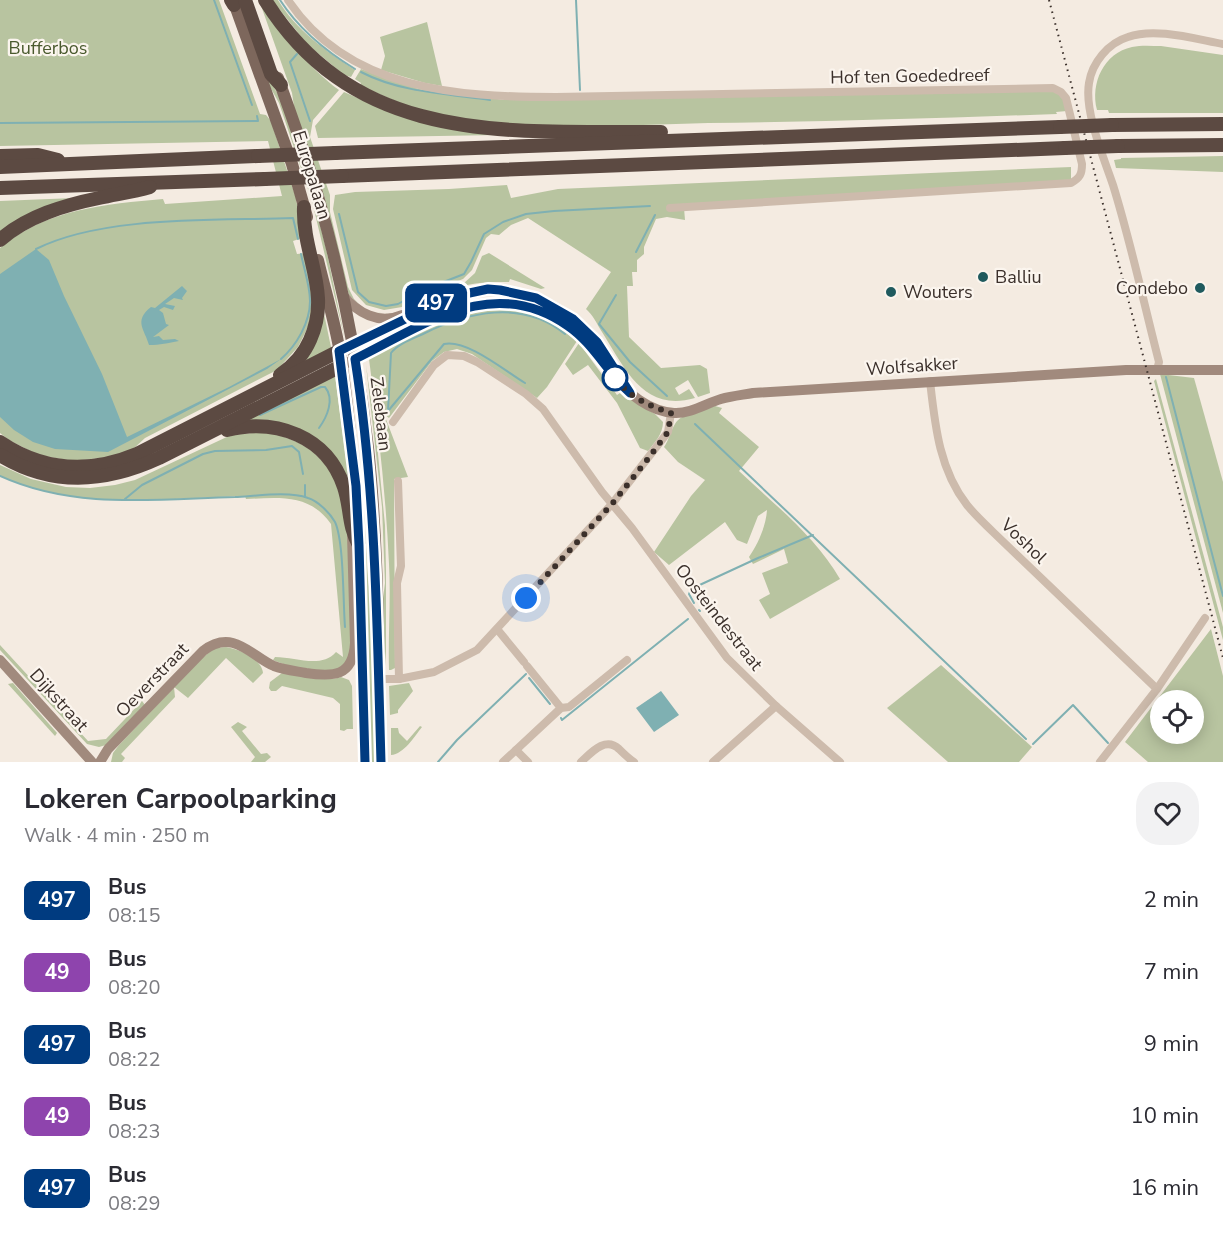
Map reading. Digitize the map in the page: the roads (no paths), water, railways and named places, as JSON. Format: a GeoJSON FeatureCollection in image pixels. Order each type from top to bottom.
{"type":"FeatureCollection","features":[{"type":"Feature","properties":{"kind":"highway"},"geometry":{"type":"LineString","coordinates":[[264,0],[299,45],[331,74],[366,96],[413,114],[460,126],[496,130],[665,132],[698,139]]}},
{"type":"Feature","properties":{"kind":"highway"},"geometry":{"type":"LineString","coordinates":[[236,1],[271,74],[281,85]]}},
{"type":"Feature","properties":{"kind":"highway"},"geometry":{"type":"LineString","coordinates":[[0,167],[698,139],[1112,125],[1223,124]]}},
{"type":"Feature","properties":{"kind":"highway"},"geometry":{"type":"LineString","coordinates":[[0,188],[1118,146],[1223,145]]}},
{"type":"Feature","properties":{"kind":"highway"},"geometry":{"type":"LineString","coordinates":[[0,156],[38,155],[77,164]]}},
{"type":"Feature","properties":{"kind":"highway"},"geometry":{"type":"LineString","coordinates":[[0,240],[22,224],[57,209],[99,198],[131,193],[166,181]]}},
{"type":"Feature","properties":{"kind":"highway"},"geometry":{"type":"LineString","coordinates":[[137,454],[151,442],[275,378],[302,355],[317,322],[319,300],[317,281],[303,227],[304,207]]}},
{"type":"Feature","properties":{"kind":"highway"},"geometry":{"type":"LineString","coordinates":[[0,442],[36,461],[68,468],[97,467],[137,454],[339,351]]}},
{"type":"Feature","properties":{"kind":"highway"},"geometry":{"type":"LineString","coordinates":[[113,476],[159,458],[341,366]]}},
{"type":"Feature","properties":{"kind":"highway"},"geometry":{"type":"LineString","coordinates":[[0,455],[15,465],[55,476],[122,477],[147,469],[225,430],[241,426],[270,426],[304,438],[329,459],[345,490],[351,531],[359,545]]}},
{"type":"Feature","properties":{"kind":"main road","name":"Europalaan"},"geometry":{"type":"LineString","coordinates":[[251,0],[321,208],[355,359]]}},
{"type":"Feature","properties":{"kind":"main road","name":"Europalaan"},"geometry":{"type":"LineString","coordinates":[[236,1],[292,164],[341,366]]}},
{"type":"Feature","properties":{"kind":"main road","name":"Zelebaan"},"geometry":{"type":"LineString","coordinates":[[355,359],[370,478],[377,597],[381,762]]}},
{"type":"Feature","properties":{"kind":"main road","name":"Zelebaan"},"geometry":{"type":"LineString","coordinates":[[341,366],[356,486],[365,762]]}},
{"type":"Feature","properties":{"kind":"street","name":"Hof ten Goededreef"},"geometry":{"type":"LineString","coordinates":[[288,0],[298,15],[320,36],[366,68],[415,85],[484,95],[556,97],[1053,88],[1066,98],[1082,164],[1082,173],[1078,180],[1071,183],[670,208]]}},
{"type":"Feature","properties":{"kind":"street"},"geometry":{"type":"LineString","coordinates":[[1157,370],[1160,366],[1159,362],[1113,186],[1090,110],[1089,86],[1097,61],[1112,45],[1126,37],[1152,33],[1223,44]]}},
{"type":"Feature","properties":{"kind":"street"},"geometry":{"type":"LineString","coordinates":[[339,351],[451,297],[488,289],[518,292],[550,304],[573,319],[597,342],[630,393]]}},
{"type":"Feature","properties":{"kind":"street"},"geometry":{"type":"LineString","coordinates":[[342,294],[349,303],[365,314],[388,319],[404,315],[456,291],[475,291]]}},
{"type":"Feature","properties":{"kind":"street"},"geometry":{"type":"LineString","coordinates":[[341,366],[451,311],[474,304],[501,302],[537,310],[568,326],[583,339],[618,382],[630,393],[645,404],[671,413],[668,432],[612,504],[477,650],[435,672],[399,679],[379,679]]}},
{"type":"Feature","properties":{"kind":"street","name":"Oosteindestraat"},"geometry":{"type":"LineString","coordinates":[[393,422],[434,365],[447,355],[464,356],[509,382],[543,409],[727,658],[776,706],[840,762]]}},
{"type":"Feature","properties":{"kind":"street","name":"Wolfsakker"},"geometry":{"type":"LineString","coordinates":[[671,413],[753,393],[1126,370],[1223,370]]}},
{"type":"Feature","properties":{"kind":"street","name":"Voshol"},"geometry":{"type":"LineString","coordinates":[[930,381],[937,439],[950,476],[967,505],[1157,689]]}},
{"type":"Feature","properties":{"kind":"street"},"geometry":{"type":"LineString","coordinates":[[398,481],[401,566],[397,583],[399,679]]}},
{"type":"Feature","properties":{"kind":"street","name":"Oeverstraat"},"geometry":{"type":"LineString","coordinates":[[100,762],[108,749],[210,645],[232,643],[274,666],[327,676],[334,675],[348,666],[353,657],[355,643],[351,531]]}},
{"type":"Feature","properties":{"kind":"street"},"geometry":{"type":"LineString","coordinates":[[1100,762],[1157,689],[1205,618]]}},
{"type":"Feature","properties":{"kind":"street"},"geometry":{"type":"LineString","coordinates":[[497,629],[561,708]]}},
{"type":"Feature","properties":{"kind":"street","name":"Dijkstraat"},"geometry":{"type":"LineString","coordinates":[[0,660],[93,762]]}},
{"type":"Feature","properties":{"kind":"street"},"geometry":{"type":"LineString","coordinates":[[503,762],[561,708],[569,707],[627,660]]}},
{"type":"Feature","properties":{"kind":"street"},"geometry":{"type":"LineString","coordinates":[[713,762],[776,706]]}},
{"type":"Feature","properties":{"kind":"street"},"geometry":{"type":"LineString","coordinates":[[581,762],[595,750],[607,744],[613,744],[634,762]]}},
{"type":"Feature","properties":{"kind":"street"},"geometry":{"type":"LineString","coordinates":[[516,750],[528,762]]}},
{"type":"Feature","properties":{"kind":"street"},"geometry":{"type":"LineString","coordinates":[[93,762],[100,762]]}},
{"type":"Feature","properties":{"kind":"water"},"geometry":{"type":"Polygon","coordinates":[[[36,249],[49,260],[102,374],[127,437],[281,359],[267,369],[108,452],[55,449],[33,442],[14,430],[0,417],[0,274],[36,249]]]}},
{"type":"Feature","properties":{"kind":"water"},"geometry":{"type":"Polygon","coordinates":[[[182,286],[187,291],[183,300],[174,298],[165,304],[175,306],[173,310],[164,307],[159,310],[163,313],[166,324],[169,325],[153,337],[159,336],[163,340],[179,341],[149,345],[142,326],[143,317],[151,307],[155,308],[182,286]]]}},
{"type":"Feature","properties":{"kind":"water"},"geometry":{"type":"Polygon","coordinates":[[[661,691],[679,715],[654,732],[636,708],[661,691]]]}},
{"type":"Feature","properties":{"kind":"waterway"},"geometry":{"type":"LineString","coordinates":[[214,0],[252,105]]}},
{"type":"Feature","properties":{"kind":"waterway"},"geometry":{"type":"LineString","coordinates":[[280,0],[295,20],[314,39],[355,69]]}},
{"type":"Feature","properties":{"kind":"waterway"},"geometry":{"type":"LineString","coordinates":[[576,0],[580,90]]}},
{"type":"Feature","properties":{"kind":"waterway"},"geometry":{"type":"LineString","coordinates":[[297,54],[290,62],[310,121]]}},
{"type":"Feature","properties":{"kind":"waterway"},"geometry":{"type":"LineString","coordinates":[[361,72],[407,88],[490,100]]}},
{"type":"Feature","properties":{"kind":"waterway"},"geometry":{"type":"LineString","coordinates":[[0,123],[258,121],[257,116]]}},
{"type":"Feature","properties":{"kind":"waterway"},"geometry":{"type":"LineString","coordinates":[[339,214],[358,292],[369,302],[386,306],[398,304],[423,290],[464,274],[484,234],[503,222],[526,214],[650,206]]}},
{"type":"Feature","properties":{"kind":"waterway"},"geometry":{"type":"LineString","coordinates":[[636,252],[655,215]]}},
{"type":"Feature","properties":{"kind":"waterway"},"geometry":{"type":"LineString","coordinates":[[36,249],[63,238],[94,230],[196,220],[293,218],[298,239]]}},
{"type":"Feature","properties":{"kind":"waterway"},"geometry":{"type":"LineString","coordinates":[[281,359],[302,333],[308,317],[309,289],[301,254]]}},
{"type":"Feature","properties":{"kind":"waterway"},"geometry":{"type":"LineString","coordinates":[[616,295],[599,324],[630,362],[667,396]]}},
{"type":"Feature","properties":{"kind":"waterway"},"geometry":{"type":"LineString","coordinates":[[388,411],[391,353],[406,342],[440,326],[476,315],[513,313],[531,316],[565,334]]}},
{"type":"Feature","properties":{"kind":"waterway"},"geometry":{"type":"LineString","coordinates":[[388,411],[444,344],[464,346],[525,383]]}},
{"type":"Feature","properties":{"kind":"waterway"},"geometry":{"type":"LineString","coordinates":[[1166,377],[1223,596]]}},
{"type":"Feature","properties":{"kind":"waterway"},"geometry":{"type":"LineString","coordinates":[[260,415],[325,387],[330,402],[325,419],[319,428]]}},
{"type":"Feature","properties":{"kind":"waterway"},"geometry":{"type":"LineString","coordinates":[[695,424],[1026,739]]}},
{"type":"Feature","properties":{"kind":"waterway"},"geometry":{"type":"LineString","coordinates":[[125,499],[142,485],[203,454],[215,451],[266,450],[292,446],[299,452],[303,474]]}},
{"type":"Feature","properties":{"kind":"waterway"},"geometry":{"type":"LineString","coordinates":[[0,476],[28,487],[86,498],[145,500],[282,494],[312,500],[330,515],[338,531],[342,557],[345,627]]}},
{"type":"Feature","properties":{"kind":"waterway"},"geometry":{"type":"LineString","coordinates":[[305,485],[305,497]]}},
{"type":"Feature","properties":{"kind":"waterway"},"geometry":{"type":"LineString","coordinates":[[694,603],[689,594],[691,589],[813,535]]}},
{"type":"Feature","properties":{"kind":"waterway"},"geometry":{"type":"LineString","coordinates":[[561,718],[562,720],[688,619]]}},
{"type":"Feature","properties":{"kind":"waterway"},"geometry":{"type":"LineString","coordinates":[[438,762],[457,740],[526,674]]}},
{"type":"Feature","properties":{"kind":"waterway"},"geometry":{"type":"LineString","coordinates":[[529,678],[550,704]]}},
{"type":"Feature","properties":{"kind":"waterway"},"geometry":{"type":"LineString","coordinates":[[1033,744],[1073,705],[1108,743]]}},
{"type":"Feature","properties":{"kind":"railway"},"geometry":{"type":"LineString","coordinates":[[1049,0],[1223,658]]}},
{"type":"Feature","properties":{"kind":"place","name":"Balliu"},"geometry":{"type":"Point","coordinates":[983,277]}},
{"type":"Feature","properties":{"kind":"place","name":"Condebo"},"geometry":{"type":"Point","coordinates":[1200,288]}},
{"type":"Feature","properties":{"kind":"place","name":"Wouters"},"geometry":{"type":"Point","coordinates":[891,292]}},
{"type":"Feature","properties":{"kind":"park label","name":"Bufferbos"},"geometry":{"type":"Point","coordinates":[48,48]}}]}
